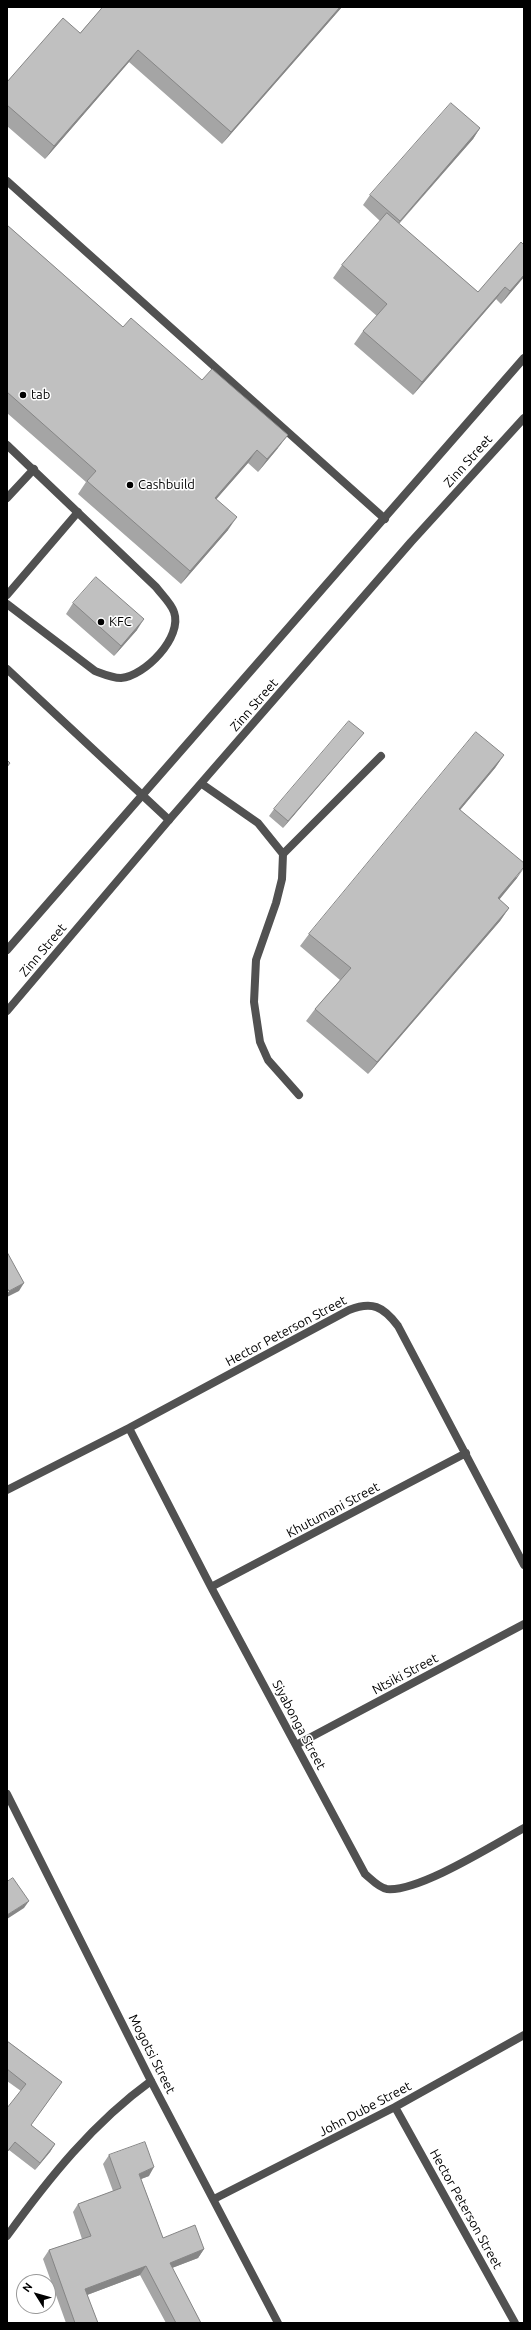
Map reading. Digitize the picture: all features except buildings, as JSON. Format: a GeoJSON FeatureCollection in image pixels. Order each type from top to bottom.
{"type":"FeatureCollection","features":[{"type":"Feature","properties":{"kind":"street"},"geometry":{"type":"LineString","coordinates":[[7,180],[385,519]]}},
{"type":"Feature","properties":{"kind":"street","name":"Zinn Street"},"geometry":{"type":"LineString","coordinates":[[7,950],[385,519],[524,358]]}},
{"type":"Feature","properties":{"kind":"street","name":"Zinn Street"},"geometry":{"type":"LineString","coordinates":[[7,1011],[169,820],[202,784],[411,542],[524,418]]}},
{"type":"Feature","properties":{"kind":"street"},"geometry":{"type":"LineString","coordinates":[[7,445],[34,469],[156,587],[174,612],[175,624],[172,636],[148,667],[136,674],[121,678],[108,676],[95,671],[7,604]]}},
{"type":"Feature","properties":{"kind":"street"},"geometry":{"type":"LineString","coordinates":[[7,498],[34,469]]}},
{"type":"Feature","properties":{"kind":"street"},"geometry":{"type":"LineString","coordinates":[[7,595],[78,512]]}},
{"type":"Feature","properties":{"kind":"street"},"geometry":{"type":"LineString","coordinates":[[7,669],[142,797],[169,820]]}},
{"type":"Feature","properties":{"kind":"street"},"geometry":{"type":"LineString","coordinates":[[283,854],[381,756]]}},
{"type":"Feature","properties":{"kind":"street"},"geometry":{"type":"LineString","coordinates":[[202,784],[258,823],[283,854],[282,879],[276,903],[256,960],[254,1002],[260,1042],[268,1060],[299,1095]]}},
{"type":"Feature","properties":{"kind":"street","name":"Hector Peterson Street"},"geometry":{"type":"LineString","coordinates":[[7,1490],[129,1428],[348,1310],[361,1305],[372,1305],[390,1315],[398,1326],[524,1565]]}},
{"type":"Feature","properties":{"kind":"street","name":"Siyabonga Street"},"geometry":{"type":"LineString","coordinates":[[129,1428],[211,1587],[365,1874],[385,1889],[403,1889],[427,1880],[524,1828]]}},
{"type":"Feature","properties":{"kind":"street","name":"Khutumani Street"},"geometry":{"type":"LineString","coordinates":[[211,1587],[466,1453]]}},
{"type":"Feature","properties":{"kind":"street","name":"Ntsiki Street"},"geometry":{"type":"LineString","coordinates":[[296,1745],[524,1624]]}},
{"type":"Feature","properties":{"kind":"street","name":"Mogotsi Street"},"geometry":{"type":"LineString","coordinates":[[7,1794],[151,2081],[278,2323]]}},
{"type":"Feature","properties":{"kind":"street","name":"John Dube Street"},"geometry":{"type":"LineString","coordinates":[[214,2199],[395,2107],[524,2034]]}},
{"type":"Feature","properties":{"kind":"street"},"geometry":{"type":"LineString","coordinates":[[7,2236],[48,2181],[76,2149],[127,2099],[151,2081]]}},
{"type":"Feature","properties":{"kind":"street","name":"Hector Peterson Street"},"geometry":{"type":"LineString","coordinates":[[395,2107],[515,2323]]}},
{"type":"Feature","properties":{"kind":"place","name":"tab"},"geometry":{"type":"Point","coordinates":[23,395]}},
{"type":"Feature","properties":{"kind":"place","name":"Cashbuild"},"geometry":{"type":"Point","coordinates":[130,485]}},
{"type":"Feature","properties":{"kind":"place","name":"KFC"},"geometry":{"type":"Point","coordinates":[101,622]}}]}
